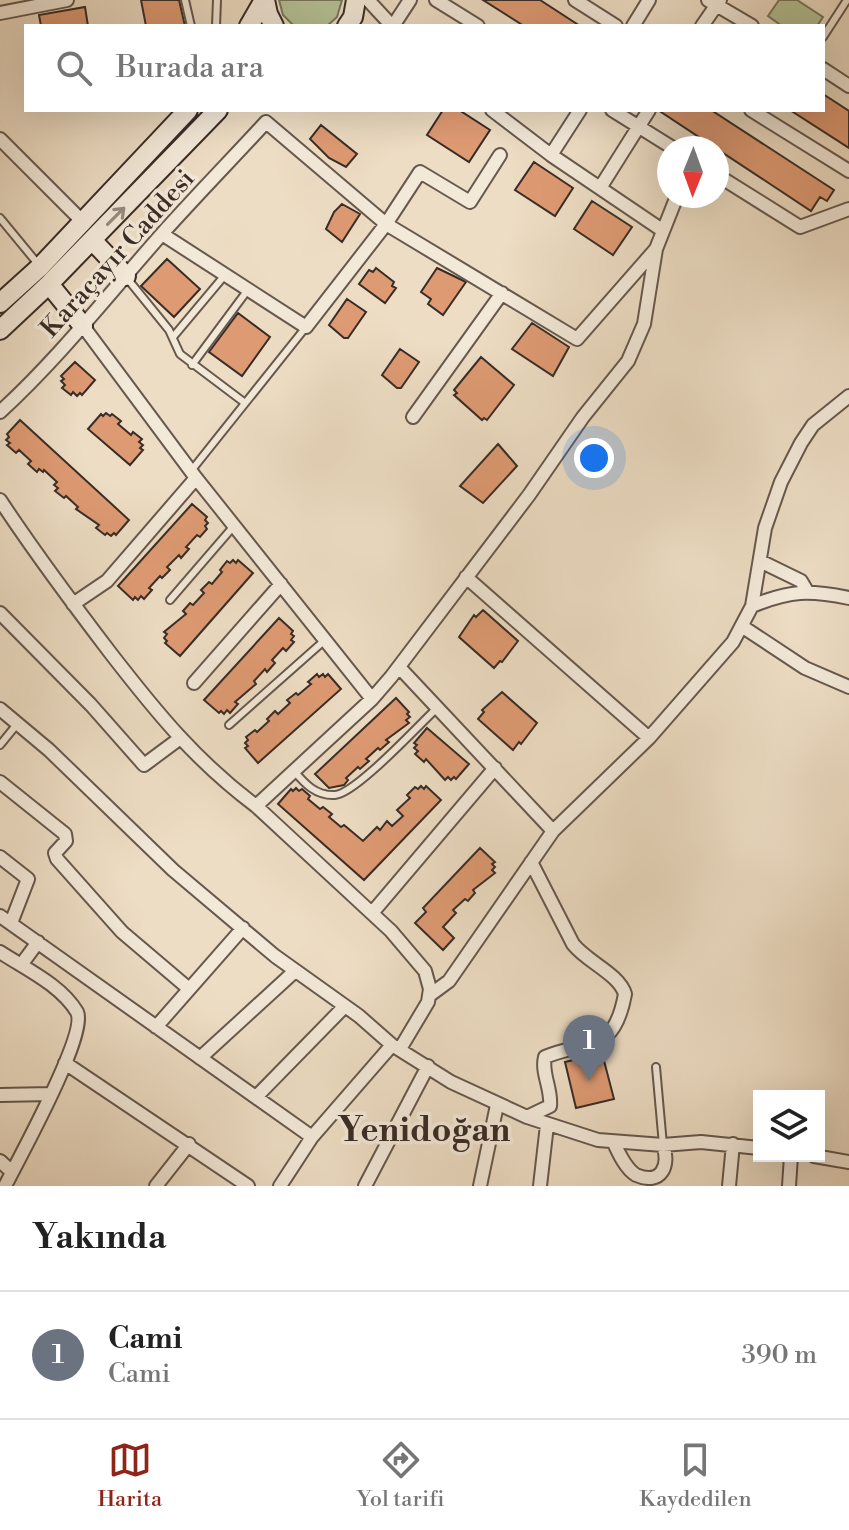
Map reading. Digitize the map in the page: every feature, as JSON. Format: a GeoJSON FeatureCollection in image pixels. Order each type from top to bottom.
{"type":"FeatureCollection","features":[{"type":"Feature","properties":{"kind":"street"},"geometry":{"type":"LineString","coordinates":[[0,13],[67,0]]}},
{"type":"Feature","properties":{"kind":"street"},"geometry":{"type":"LineString","coordinates":[[250,24],[264,0]]}},
{"type":"Feature","properties":{"kind":"street"},"geometry":{"type":"LineString","coordinates":[[264,0],[273,24]]}},
{"type":"Feature","properties":{"kind":"street"},"geometry":{"type":"LineString","coordinates":[[348,24],[356,0]]}},
{"type":"Feature","properties":{"kind":"street"},"geometry":{"type":"LineString","coordinates":[[368,0],[391,24]]}},
{"type":"Feature","properties":{"kind":"street"},"geometry":{"type":"LineString","coordinates":[[394,24],[410,0]]}},
{"type":"Feature","properties":{"kind":"street"},"geometry":{"type":"LineString","coordinates":[[436,0],[475,24]]}},
{"type":"Feature","properties":{"kind":"street"},"geometry":{"type":"LineString","coordinates":[[575,0],[613,24]]}},
{"type":"Feature","properties":{"kind":"street"},"geometry":{"type":"LineString","coordinates":[[634,24],[649,0]]}},
{"type":"Feature","properties":{"kind":"street"},"geometry":{"type":"LineString","coordinates":[[703,24],[715,1],[749,24]]}},
{"type":"Feature","properties":{"kind":"street"},"geometry":{"type":"LineString","coordinates":[[825,70],[849,86]]}},
{"type":"Feature","properties":{"kind":"street"},"geometry":{"type":"LineString","coordinates":[[0,303],[40,267],[186,112]]}},
{"type":"Feature","properties":{"kind":"street"},"geometry":{"type":"LineString","coordinates":[[0,330],[49,284],[216,112]]}},
{"type":"Feature","properties":{"kind":"street"},"geometry":{"type":"LineString","coordinates":[[495,112],[551,155],[662,230]]}},
{"type":"Feature","properties":{"kind":"street"},"geometry":{"type":"LineString","coordinates":[[551,155],[579,112]]}},
{"type":"Feature","properties":{"kind":"street"},"geometry":{"type":"LineString","coordinates":[[615,112],[657,138]]}},
{"type":"Feature","properties":{"kind":"street"},"geometry":{"type":"LineString","coordinates":[[600,188],[648,112]]}},
{"type":"Feature","properties":{"kind":"street"},"geometry":{"type":"LineString","coordinates":[[754,112],[849,171]]}},
{"type":"Feature","properties":{"kind":"street","name":"Karaçayır Caddesi"},"geometry":{"type":"LineString","coordinates":[[0,412],[83,326],[162,234],[266,122],[386,224]]}},
{"type":"Feature","properties":{"kind":"street"},"geometry":{"type":"LineString","coordinates":[[0,139],[83,222]]}},
{"type":"Feature","properties":{"kind":"street"},"geometry":{"type":"LineString","coordinates":[[162,234],[306,327],[386,224],[420,172],[470,202],[500,155]]}},
{"type":"Feature","properties":{"kind":"street"},"geometry":{"type":"LineString","coordinates":[[729,183],[800,227],[849,209]]}},
{"type":"Feature","properties":{"kind":"street"},"geometry":{"type":"LineString","coordinates":[[256,806],[372,699],[399,667],[529,495],[583,417],[628,361],[644,324],[656,249],[672,208]]}},
{"type":"Feature","properties":{"kind":"street"},"geometry":{"type":"LineString","coordinates":[[386,224],[577,339],[656,249]]}},
{"type":"Feature","properties":{"kind":"street"},"geometry":{"type":"LineString","coordinates":[[92,240],[126,276]]}},
{"type":"Feature","properties":{"kind":"street"},"geometry":{"type":"LineString","coordinates":[[49,284],[193,474],[372,699]]}},
{"type":"Feature","properties":{"kind":"street"},"geometry":{"type":"LineString","coordinates":[[413,417],[502,293]]}},
{"type":"Feature","properties":{"kind":"street"},"geometry":{"type":"LineString","coordinates":[[430,995],[449,981],[553,831],[649,738],[733,642],[752,606],[770,511],[795,453],[813,425],[849,396]]}},
{"type":"Feature","properties":{"kind":"street"},"geometry":{"type":"LineString","coordinates":[[73,604],[107,581],[193,474]]}},
{"type":"Feature","properties":{"kind":"street"},"geometry":{"type":"LineString","coordinates":[[0,500],[73,604],[179,739],[372,913],[425,971],[430,995],[426,1008],[396,1047],[312,1137],[280,1186]]}},
{"type":"Feature","properties":{"kind":"street"},"geometry":{"type":"LineString","coordinates":[[760,561],[801,581],[807,591]]}},
{"type":"Feature","properties":{"kind":"street"},"geometry":{"type":"LineString","coordinates":[[466,577],[649,738]]}},
{"type":"Feature","properties":{"kind":"street"},"geometry":{"type":"LineString","coordinates":[[194,683],[281,584]]}},
{"type":"Feature","properties":{"kind":"street"},"geometry":{"type":"LineString","coordinates":[[752,606],[788,593],[807,591],[849,598]]}},
{"type":"Feature","properties":{"kind":"street"},"geometry":{"type":"LineString","coordinates":[[0,613],[91,705],[144,765],[179,739]]}},
{"type":"Feature","properties":{"kind":"street"},"geometry":{"type":"LineString","coordinates":[[743,627],[805,668],[849,687]]}},
{"type":"Feature","properties":{"kind":"street"},"geometry":{"type":"LineString","coordinates":[[399,667],[553,831]]}},
{"type":"Feature","properties":{"kind":"street"},"geometry":{"type":"LineString","coordinates":[[0,709],[69,768],[173,870],[243,928],[396,1047],[451,1082],[547,1125],[614,1143],[663,1145],[701,1142],[753,1147]]}},
{"type":"Feature","properties":{"kind":"street"},"geometry":{"type":"LineString","coordinates":[[372,913],[495,768]]}},
{"type":"Feature","properties":{"kind":"street"},"geometry":{"type":"LineString","coordinates":[[0,782],[65,834],[66,841],[55,853],[57,859],[122,932],[188,988]]}},
{"type":"Feature","properties":{"kind":"street"},"geometry":{"type":"LineString","coordinates":[[0,857],[28,879],[5,919],[312,1137]]}},
{"type":"Feature","properties":{"kind":"street"},"geometry":{"type":"LineString","coordinates":[[527,1117],[550,1106],[551,1094],[543,1065],[545,1057],[602,1040],[613,1030],[625,994],[621,983],[581,955],[573,944],[531,862]]}},
{"type":"Feature","properties":{"kind":"street"},"geometry":{"type":"LineString","coordinates":[[156,1027],[243,928]]}},
{"type":"Feature","properties":{"kind":"street"},"geometry":{"type":"LineString","coordinates":[[21,965],[38,942]]}},
{"type":"Feature","properties":{"kind":"street"},"geometry":{"type":"LineString","coordinates":[[0,952],[58,990],[77,1012],[80,1022],[51,1094],[5,1186]]}},
{"type":"Feature","properties":{"kind":"street"},"geometry":{"type":"LineString","coordinates":[[200,1058],[295,971]]}},
{"type":"Feature","properties":{"kind":"street"},"geometry":{"type":"LineString","coordinates":[[256,1097],[345,1006]]}},
{"type":"Feature","properties":{"kind":"street"},"geometry":{"type":"LineString","coordinates":[[65,1063],[248,1186]]}},
{"type":"Feature","properties":{"kind":"street"},"geometry":{"type":"LineString","coordinates":[[365,1186],[428,1066]]}},
{"type":"Feature","properties":{"kind":"street"},"geometry":{"type":"LineString","coordinates":[[0,1095],[51,1094]]}},
{"type":"Feature","properties":{"kind":"street"},"geometry":{"type":"LineString","coordinates":[[480,1186],[497,1105]]}},
{"type":"Feature","properties":{"kind":"street"},"geometry":{"type":"LineString","coordinates":[[540,1186],[547,1125]]}},
{"type":"Feature","properties":{"kind":"street"},"geometry":{"type":"LineString","coordinates":[[614,1143],[634,1174],[645,1179],[659,1177],[666,1170],[663,1145]]}},
{"type":"Feature","properties":{"kind":"street"},"geometry":{"type":"LineString","coordinates":[[156,1186],[189,1144]]}},
{"type":"Feature","properties":{"kind":"street"},"geometry":{"type":"LineString","coordinates":[[729,1186],[733,1144]]}},
{"type":"Feature","properties":{"kind":"street"},"geometry":{"type":"LineString","coordinates":[[825,1158],[849,1162]]}},
{"type":"Feature","properties":{"kind":"street"},"geometry":{"type":"LineString","coordinates":[[0,1161],[12,1172]]}},
{"type":"Feature","properties":{"kind":"street"},"geometry":{"type":"LineString","coordinates":[[789,1186],[791,1162]]}},
{"type":"Feature","properties":{"kind":"lane"},"geometry":{"type":"LineString","coordinates":[[185,0],[191,24]]}},
{"type":"Feature","properties":{"kind":"lane"},"geometry":{"type":"LineString","coordinates":[[216,24],[217,0]]}},
{"type":"Feature","properties":{"kind":"lane"},"geometry":{"type":"LineString","coordinates":[[825,34],[847,0]]}},
{"type":"Feature","properties":{"kind":"lane"},"geometry":{"type":"LineString","coordinates":[[0,218],[40,267]]}},
{"type":"Feature","properties":{"kind":"lane"},"geometry":{"type":"LineString","coordinates":[[173,337],[225,275]]}},
{"type":"Feature","properties":{"kind":"lane"},"geometry":{"type":"LineString","coordinates":[[126,276],[173,337],[177,350],[192,365],[245,403]]}},
{"type":"Feature","properties":{"kind":"lane"},"geometry":{"type":"LineString","coordinates":[[192,365],[248,289]]}},
{"type":"Feature","properties":{"kind":"lane"},"geometry":{"type":"LineString","coordinates":[[193,474],[306,327]]}},
{"type":"Feature","properties":{"kind":"lane"},"geometry":{"type":"LineString","coordinates":[[170,600],[234,526]]}},
{"type":"Feature","properties":{"kind":"lane"},"geometry":{"type":"LineString","coordinates":[[229,725],[325,640]]}},
{"type":"Feature","properties":{"kind":"lane"},"geometry":{"type":"LineString","coordinates":[[294,771],[308,789],[334,795],[352,789],[434,711]]}},
{"type":"Feature","properties":{"kind":"lane"},"geometry":{"type":"LineString","coordinates":[[0,745],[18,723]]}},
{"type":"Feature","properties":{"kind":"lane"},"geometry":{"type":"LineString","coordinates":[[656,1067],[663,1145]]}},
{"type":"Feature","properties":{"kind":"green space"},"geometry":{"type":"Polygon","coordinates":[[[279,0],[342,0],[337,17],[329,24],[292,24],[283,15],[279,0]]]}},
{"type":"Feature","properties":{"kind":"green space"},"geometry":{"type":"Polygon","coordinates":[[[779,0],[797,0],[823,17],[818,24],[779,24],[768,16],[779,0]]]}},
{"type":"Feature","properties":{"kind":"building"},"geometry":{"type":"Polygon","coordinates":[[[141,0],[179,0],[185,24],[146,24],[141,0]]]}},
{"type":"Feature","properties":{"kind":"building"},"geometry":{"type":"Polygon","coordinates":[[[483,0],[540,0],[577,24],[521,24],[483,0]]]}},
{"type":"Feature","properties":{"kind":"building"},"geometry":{"type":"Polygon","coordinates":[[[85,7],[88,24],[41,24],[39,15],[85,7]]]}},
{"type":"Feature","properties":{"kind":"building"},"geometry":{"type":"Polygon","coordinates":[[[825,95],[849,111],[849,148],[793,112],[825,112],[825,95]]]}},
{"type":"Feature","properties":{"kind":"building"},"geometry":{"type":"Polygon","coordinates":[[[442,112],[462,112],[490,130],[469,162],[427,135],[442,112]]]}},
{"type":"Feature","properties":{"kind":"building"},"geometry":{"type":"Polygon","coordinates":[[[661,112],[714,112],[834,190],[827,201],[820,197],[811,211],[729,157],[729,136],[697,136],[661,112]]]}},
{"type":"Feature","properties":{"kind":"building"},"geometry":{"type":"Polygon","coordinates":[[[321,125],[357,154],[346,167],[329,158],[310,139],[321,125]]]}},
{"type":"Feature","properties":{"kind":"building"},"geometry":{"type":"Polygon","coordinates":[[[534,162],[573,188],[555,216],[515,190],[534,162]]]}},
{"type":"Feature","properties":{"kind":"building"},"geometry":{"type":"Polygon","coordinates":[[[592,201],[632,227],[613,255],[574,229],[592,201]]]}},
{"type":"Feature","properties":{"kind":"building"},"geometry":{"type":"Polygon","coordinates":[[[342,204],[360,214],[342,242],[326,229],[334,212],[342,204]]]}},
{"type":"Feature","properties":{"kind":"building"},"geometry":{"type":"Polygon","coordinates":[[[167,259],[200,289],[174,317],[141,286],[167,259]]]}},
{"type":"Feature","properties":{"kind":"building"},"geometry":{"type":"Polygon","coordinates":[[[376,268],[394,282],[392,286],[396,288],[385,303],[359,284],[369,270],[373,272],[376,268]]]}},
{"type":"Feature","properties":{"kind":"building"},"geometry":{"type":"Polygon","coordinates":[[[437,268],[466,282],[443,315],[428,304],[431,299],[421,292],[437,268]]]}},
{"type":"Feature","properties":{"kind":"building"},"geometry":{"type":"Polygon","coordinates":[[[347,299],[366,312],[348,338],[344,338],[329,325],[347,299]]]}},
{"type":"Feature","properties":{"kind":"building"},"geometry":{"type":"Polygon","coordinates":[[[238,313],[270,337],[242,376],[209,352],[238,313]]]}},
{"type":"Feature","properties":{"kind":"building"},"geometry":{"type":"Polygon","coordinates":[[[532,323],[569,347],[553,376],[512,349],[532,323]]]}},
{"type":"Feature","properties":{"kind":"building"},"geometry":{"type":"Polygon","coordinates":[[[400,349],[419,362],[401,388],[397,388],[382,375],[400,349]]]}},
{"type":"Feature","properties":{"kind":"building"},"geometry":{"type":"Polygon","coordinates":[[[481,357],[514,385],[487,420],[482,420],[454,395],[457,393],[454,390],[481,357]]]}},
{"type":"Feature","properties":{"kind":"building"},"geometry":{"type":"Polygon","coordinates":[[[75,362],[95,380],[82,395],[77,396],[62,388],[65,385],[61,381],[64,379],[61,376],[75,362]]]}},
{"type":"Feature","properties":{"kind":"building"},"geometry":{"type":"Polygon","coordinates":[[[106,413],[121,421],[118,424],[131,435],[133,432],[142,439],[139,442],[143,450],[130,465],[88,429],[101,414],[106,413]]]}},
{"type":"Feature","properties":{"kind":"building"},"geometry":{"type":"Polygon","coordinates":[[[20,420],[129,520],[116,535],[105,535],[96,528],[99,525],[76,509],[78,507],[66,496],[64,498],[55,491],[57,482],[44,470],[37,472],[19,450],[16,453],[7,445],[10,443],[6,440],[9,437],[7,434],[20,420]]]}},
{"type":"Feature","properties":{"kind":"building"},"geometry":{"type":"Polygon","coordinates":[[[498,444],[517,466],[483,503],[460,486],[498,444]]]}},
{"type":"Feature","properties":{"kind":"building"},"geometry":{"type":"Polygon","coordinates":[[[192,504],[207,517],[207,529],[186,547],[189,549],[181,558],[179,555],[167,567],[170,570],[149,588],[152,590],[144,599],[141,596],[133,600],[118,586],[192,504]]]}},
{"type":"Feature","properties":{"kind":"building"},"geometry":{"type":"Polygon","coordinates":[[[233,560],[236,563],[238,560],[253,573],[180,656],[165,643],[167,634],[164,632],[186,614],[183,611],[204,593],[201,590],[209,582],[212,584],[227,561],[230,563],[233,560]]]}},
{"type":"Feature","properties":{"kind":"building"},"geometry":{"type":"Polygon","coordinates":[[[483,610],[518,641],[494,668],[459,637],[474,615],[476,617],[483,610]]]}},
{"type":"Feature","properties":{"kind":"building"},"geometry":{"type":"Polygon","coordinates":[[[279,618],[293,631],[291,640],[294,642],[272,660],[275,663],[267,672],[265,669],[254,681],[256,684],[235,702],[238,704],[230,713],[227,710],[224,714],[219,713],[204,700],[279,618]]]}},
{"type":"Feature","properties":{"kind":"building"},"geometry":{"type":"Polygon","coordinates":[[[317,674],[325,677],[328,674],[341,689],[258,763],[245,748],[248,746],[246,737],[255,730],[257,732],[275,711],[278,714],[290,703],[287,700],[311,684],[308,682],[317,674]]]}},
{"type":"Feature","properties":{"kind":"building"},"geometry":{"type":"Polygon","coordinates":[[[502,692],[537,723],[513,750],[478,719],[484,712],[482,710],[502,692]]]}},
{"type":"Feature","properties":{"kind":"building"},"geometry":{"type":"Polygon","coordinates":[[[396,698],[409,712],[410,717],[406,720],[409,723],[386,740],[389,742],[366,759],[369,761],[360,769],[358,767],[346,778],[348,780],[344,785],[329,788],[315,774],[396,698]]]}},
{"type":"Feature","properties":{"kind":"building"},"geometry":{"type":"Polygon","coordinates":[[[427,728],[469,764],[456,779],[448,777],[445,780],[426,759],[424,762],[415,754],[418,751],[414,743],[427,728]]]}},
{"type":"Feature","properties":{"kind":"building"},"geometry":{"type":"Polygon","coordinates":[[[421,786],[424,789],[426,786],[441,800],[364,880],[278,804],[291,789],[302,789],[320,809],[323,807],[332,814],[329,817],[363,841],[377,827],[380,830],[387,821],[392,826],[403,816],[397,810],[410,798],[407,795],[415,787],[418,789],[421,786]]]}},
{"type":"Feature","properties":{"kind":"building"},"geometry":{"type":"Polygon","coordinates":[[[480,848],[495,862],[492,870],[495,873],[473,890],[475,893],[468,901],[465,899],[453,910],[456,913],[443,927],[454,938],[443,950],[415,923],[426,912],[423,908],[480,848]]]}},
{"type":"Feature","properties":{"kind":"building"},"geometry":{"type":"Polygon","coordinates":[[[602,1053],[614,1099],[576,1108],[565,1062],[602,1053]]]}},
{"type":"Feature","properties":{"kind":"place","name":"Cami"},"geometry":{"type":"Point","coordinates":[589,1081]}},
{"type":"Feature","properties":{"kind":"district","name":"Yenidoğan"},"geometry":{"type":"Point","coordinates":[424,1129]}}]}
